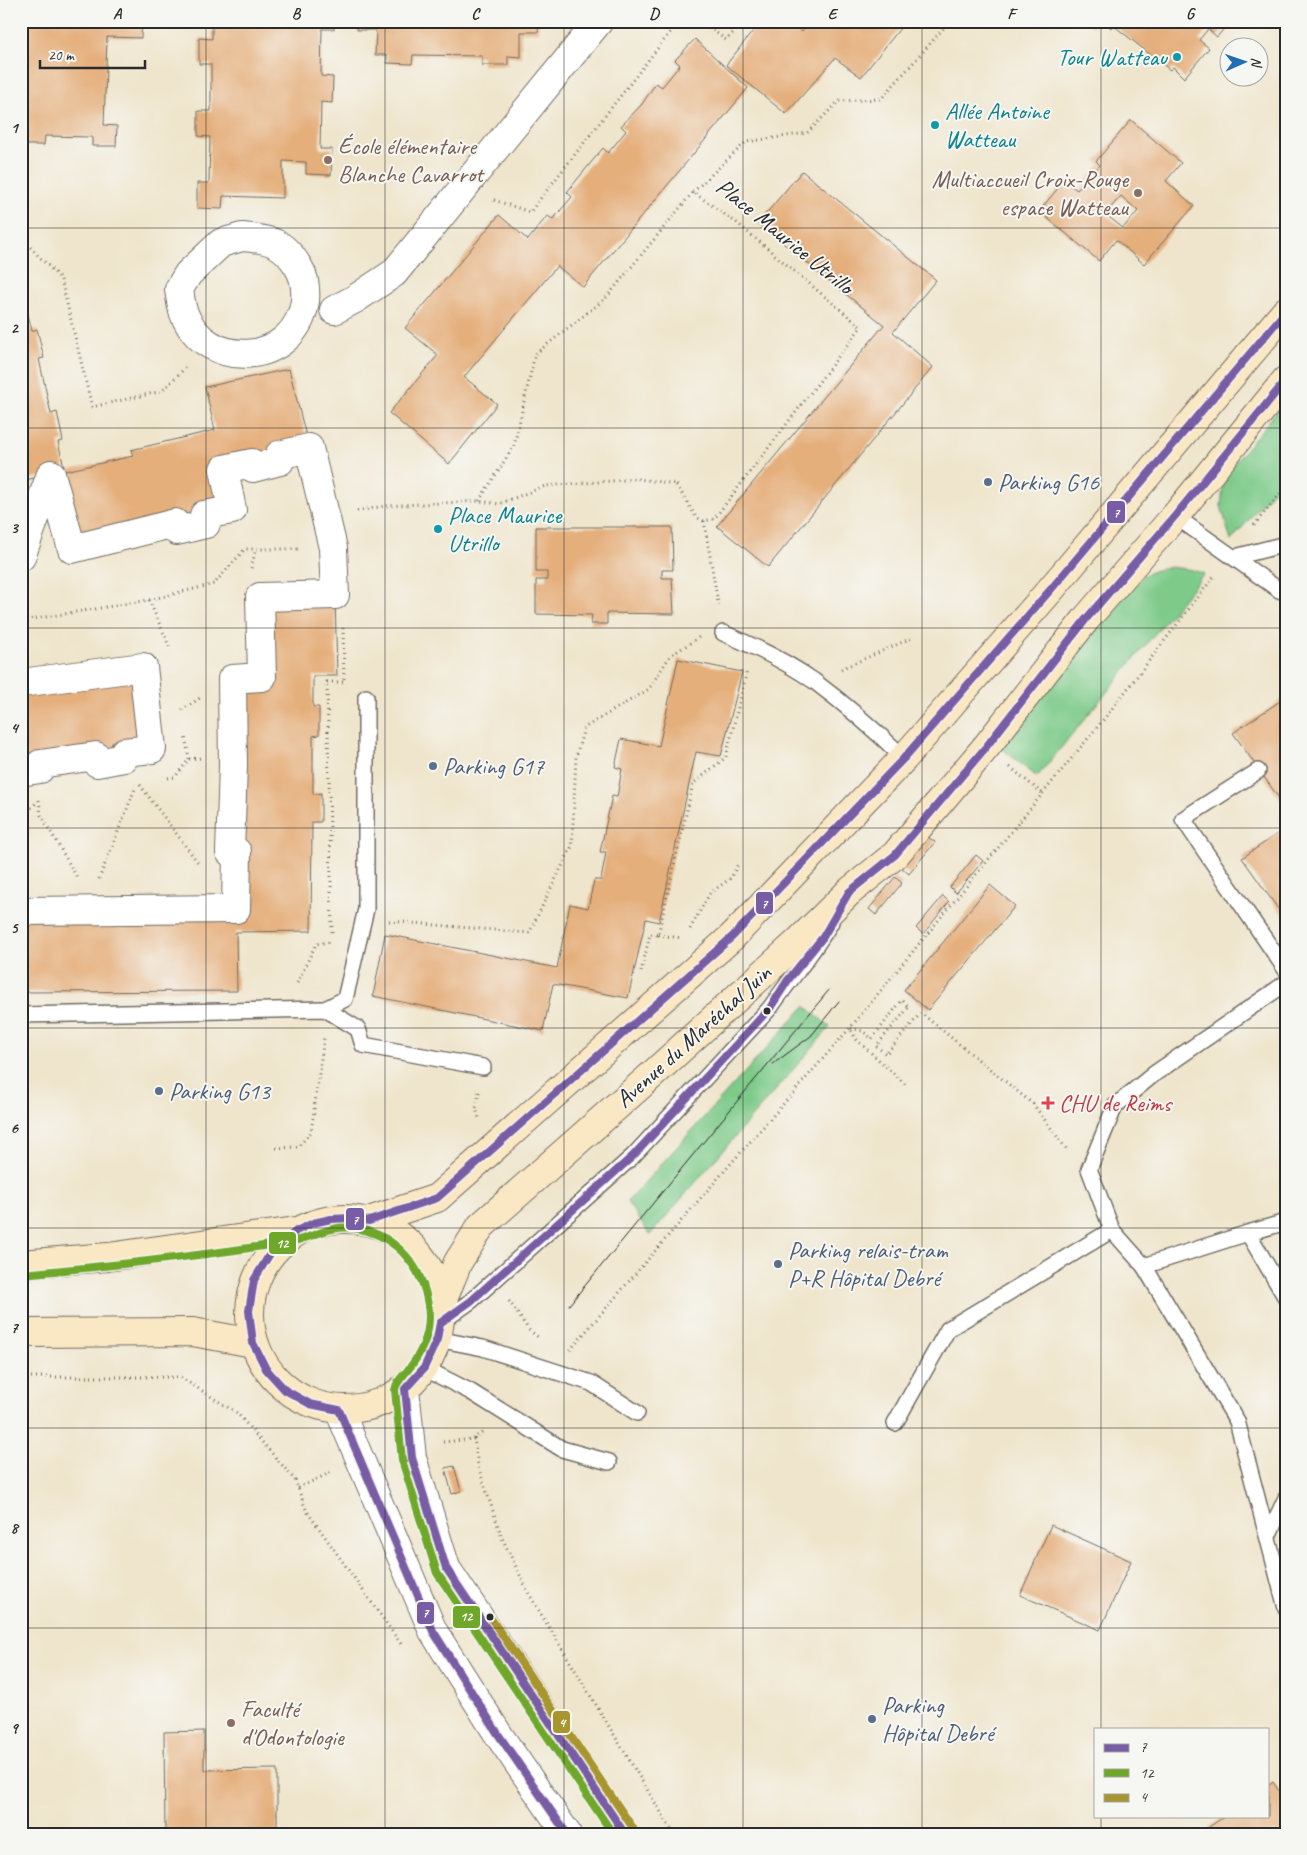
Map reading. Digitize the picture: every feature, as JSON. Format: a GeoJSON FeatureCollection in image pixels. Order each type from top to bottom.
{"type":"FeatureCollection","features":[{"type":"Feature","properties":{"kind":"main road","name":"Avenue du Maréchal Juin"},"geometry":{"type":"LineString","coordinates":[[369,1221],[437,1198],[732,937],[904,758],[1052,588],[1286,311]]}},
{"type":"Feature","properties":{"kind":"main road","name":"Avenue du Maréchal Juin"},"geometry":{"type":"LineString","coordinates":[[296,1231],[271,1252],[254,1280],[248,1311],[253,1343],[266,1369],[285,1390],[310,1404],[339,1410],[362,1409],[385,1401],[405,1389],[424,1368],[458,1262],[481,1226],[652,1075],[799,941],[849,892],[895,855],[986,747],[1086,619],[1175,516],[1286,380]]}},
{"type":"Feature","properties":{"kind":"main road"},"geometry":{"type":"LineString","coordinates":[[21,1264],[108,1257],[296,1231],[313,1223],[331,1219],[350,1218],[369,1221],[396,1233],[418,1252],[433,1278],[439,1323]]}},
{"type":"Feature","properties":{"kind":"main road"},"geometry":{"type":"LineString","coordinates":[[21,1333],[193,1332],[253,1343]]}},
{"type":"Feature","properties":{"kind":"street"},"geometry":{"type":"LineString","coordinates":[[334,310],[355,299],[394,273],[599,21]]}},
{"type":"Feature","properties":{"kind":"street"},"geometry":{"type":"LineString","coordinates":[[242,237],[260,238],[278,243],[292,256],[302,274],[306,290],[303,310],[295,328],[282,342],[264,351],[245,355],[226,353],[208,344],[192,330],[182,310],[179,288],[188,274],[221,243],[242,237]]}},
{"type":"Feature","properties":{"kind":"street"},"geometry":{"type":"LineString","coordinates":[[21,557],[51,474],[72,549],[175,523],[177,531],[206,524],[204,515],[232,510],[224,469],[252,463],[253,468],[280,461],[279,456],[309,448],[333,548],[336,595],[260,597],[262,677],[232,679],[233,766],[230,852],[237,852],[236,910],[21,911]]}},
{"type":"Feature","properties":{"kind":"street"},"geometry":{"type":"LineString","coordinates":[[21,683],[144,668],[152,748],[124,752],[124,758],[97,763],[96,756],[40,764],[40,769],[29,782]]}},
{"type":"Feature","properties":{"kind":"street"},"geometry":{"type":"LineString","coordinates":[[405,1389],[412,1458],[446,1568],[625,1834]]}},
{"type":"Feature","properties":{"kind":"street"},"geometry":{"type":"LineString","coordinates":[[339,1410],[433,1631],[498,1734],[566,1832]]}},
{"type":"Feature","properties":{"kind":"lane"},"geometry":{"type":"LineString","coordinates":[[1175,516],[1233,555],[1279,590],[1286,592]]}},
{"type":"Feature","properties":{"kind":"lane"},"geometry":{"type":"LineString","coordinates":[[1233,555],[1286,544]]}},
{"type":"Feature","properties":{"kind":"lane"},"geometry":{"type":"LineString","coordinates":[[723,633],[753,646],[813,680],[904,758]]}},
{"type":"Feature","properties":{"kind":"lane"},"geometry":{"type":"LineString","coordinates":[[21,1015],[325,1009],[346,998],[366,909],[366,697]]}},
{"type":"Feature","properties":{"kind":"lane"},"geometry":{"type":"LineString","coordinates":[[1258,771],[1183,819],[1286,970]]}},
{"type":"Feature","properties":{"kind":"lane"},"geometry":{"type":"LineString","coordinates":[[637,1413],[592,1383],[483,1348],[439,1323],[472,1301],[633,1156],[770,1008],[788,980],[823,937],[849,892]]}},
{"type":"Feature","properties":{"kind":"lane"},"geometry":{"type":"LineString","coordinates":[[1286,983],[1154,1074],[1115,1106],[1089,1170],[1112,1230],[1144,1266],[1237,1421],[1286,1608]]}},
{"type":"Feature","properties":{"kind":"lane"},"geometry":{"type":"LineString","coordinates":[[325,1009],[358,1029],[363,1045],[483,1067]]}},
{"type":"Feature","properties":{"kind":"lane"},"geometry":{"type":"LineString","coordinates":[[1144,1266],[1286,1222]]}},
{"type":"Feature","properties":{"kind":"lane"},"geometry":{"type":"LineString","coordinates":[[895,1423],[948,1330],[1112,1230]]}},
{"type":"Feature","properties":{"kind":"lane"},"geometry":{"type":"LineString","coordinates":[[1248,1233],[1286,1298]]}},
{"type":"Feature","properties":{"kind":"lane"},"geometry":{"type":"LineString","coordinates":[[424,1368],[470,1392],[562,1449],[609,1462]]}},
{"type":"Feature","properties":{"kind":"lane"},"geometry":{"type":"LineString","coordinates":[[1268,1536],[1286,1498]]}},
{"type":"Feature","properties":{"kind":"path"},"geometry":{"type":"LineString","coordinates":[[462,190],[530,212],[679,21]]}},
{"type":"Feature","properties":{"kind":"path"},"geometry":{"type":"LineString","coordinates":[[701,21],[726,40],[744,21]]}},
{"type":"Feature","properties":{"kind":"path"},"geometry":{"type":"LineString","coordinates":[[694,192],[746,142],[808,133],[839,101],[881,99],[950,21]]}},
{"type":"Feature","properties":{"kind":"path","name":"Place Maurice Utrillo"},"geometry":{"type":"LineString","coordinates":[[479,501],[514,446],[535,354],[606,298],[694,192],[737,223],[861,327],[714,519],[704,521]]}},
{"type":"Feature","properties":{"kind":"path"},"geometry":{"type":"LineString","coordinates":[[21,244],[29,246],[61,279],[92,407],[162,391],[208,344]]}},
{"type":"Feature","properties":{"kind":"path"},"geometry":{"type":"LineString","coordinates":[[353,512],[384,506],[479,501],[499,504],[545,486],[638,479],[676,484],[696,516],[704,521],[723,633],[698,637],[670,656],[649,689],[584,728],[576,757],[572,846],[530,933],[364,918]]}},
{"type":"Feature","properties":{"kind":"path"},"geometry":{"type":"LineString","coordinates":[[554,1370],[699,1200],[850,1028],[1108,714],[1286,487]]}},
{"type":"Feature","properties":{"kind":"path"},"geometry":{"type":"LineString","coordinates":[[21,621],[149,600],[214,584],[245,549],[333,548]]}},
{"type":"Feature","properties":{"kind":"path"},"geometry":{"type":"LineString","coordinates":[[283,1011],[316,944],[330,942],[332,932],[327,682],[344,682],[343,615]]}},
{"type":"Feature","properties":{"kind":"path"},"geometry":{"type":"LineString","coordinates":[[813,680],[914,637]]}},
{"type":"Feature","properties":{"kind":"path"},"geometry":{"type":"LineString","coordinates":[[658,935],[693,784],[726,756],[753,646]]}},
{"type":"Feature","properties":{"kind":"path"},"geometry":{"type":"LineString","coordinates":[[189,759],[207,757]]}},
{"type":"Feature","properties":{"kind":"path"},"geometry":{"type":"LineString","coordinates":[[29,782],[41,815],[80,884]]}},
{"type":"Feature","properties":{"kind":"path"},"geometry":{"type":"LineString","coordinates":[[97,883],[138,782],[200,866]]}},
{"type":"Feature","properties":{"kind":"path"},"geometry":{"type":"LineString","coordinates":[[21,819],[36,804],[36,798]]}},
{"type":"Feature","properties":{"kind":"path"},"geometry":{"type":"LineString","coordinates":[[689,931],[710,892],[732,878],[739,862]]}},
{"type":"Feature","properties":{"kind":"path"},"geometry":{"type":"LineString","coordinates":[[639,982],[650,934],[685,939]]}},
{"type":"Feature","properties":{"kind":"path"},"geometry":{"type":"LineString","coordinates":[[850,1028],[863,1031],[872,1039],[902,1000],[909,1007],[876,1046],[886,1054],[921,1013],[1033,1104],[1067,1150],[1089,1170]]}},
{"type":"Feature","properties":{"kind":"path"},"geometry":{"type":"LineString","coordinates":[[276,1148],[298,1147],[311,1132],[325,1030],[325,1009]]}},
{"type":"Feature","properties":{"kind":"path"},"geometry":{"type":"LineString","coordinates":[[850,1028],[856,1040],[905,1084]]}},
{"type":"Feature","properties":{"kind":"path"},"geometry":{"type":"LineString","coordinates":[[856,1040],[863,1031]]}},
{"type":"Feature","properties":{"kind":"path"},"geometry":{"type":"LineString","coordinates":[[483,1067],[476,1108],[490,1152]]}},
{"type":"Feature","properties":{"kind":"path"},"geometry":{"type":"LineString","coordinates":[[495,1280],[529,1330],[564,1357]]}},
{"type":"Feature","properties":{"kind":"path"},"geometry":{"type":"LineString","coordinates":[[21,1377],[180,1377],[237,1413],[295,1480]]}},
{"type":"Feature","properties":{"kind":"path"},"geometry":{"type":"LineString","coordinates":[[474,1438],[478,1466],[502,1538],[528,1594],[674,1834]]}},
{"type":"Feature","properties":{"kind":"green space"},"geometry":{"type":"Polygon","coordinates":[[[1286,400],[1286,475],[1231,541],[1221,506],[1223,487],[1228,471],[1286,400]]]}},
{"type":"Feature","properties":{"kind":"green space"},"geometry":{"type":"Polygon","coordinates":[[[1171,567],[1193,570],[1204,574],[1037,777],[999,746],[1136,579],[1153,571],[1171,567]]]}},
{"type":"Feature","properties":{"kind":"green space"},"geometry":{"type":"Polygon","coordinates":[[[805,1006],[830,1027],[650,1235],[627,1202],[805,1006]]]}},
{"type":"Feature","properties":{"kind":"building"},"geometry":{"type":"Polygon","coordinates":[[[21,21],[142,21],[141,38],[107,37],[104,125],[117,126],[116,146],[92,146],[92,137],[45,136],[44,145],[21,145],[21,21]]]}},
{"type":"Feature","properties":{"kind":"building"},"geometry":{"type":"Polygon","coordinates":[[[212,21],[334,21],[334,29],[322,29],[321,76],[333,77],[332,103],[321,102],[320,149],[332,149],[331,175],[306,174],[306,162],[283,161],[283,198],[223,196],[222,209],[197,208],[197,183],[209,183],[210,137],[198,136],[198,111],[211,111],[211,64],[199,64],[199,38],[212,39],[212,21]]]}},
{"type":"Feature","properties":{"kind":"building"},"geometry":{"type":"Polygon","coordinates":[[[357,21],[539,21],[538,32],[521,32],[521,57],[508,56],[508,65],[482,65],[482,56],[413,55],[412,64],[387,63],[387,55],[375,55],[376,30],[357,30],[357,21]]]}},
{"type":"Feature","properties":{"kind":"building"},"geometry":{"type":"Polygon","coordinates":[[[761,21],[789,21],[802,32],[810,21],[906,21],[861,77],[835,58],[786,114],[726,65],[761,21]]]}},
{"type":"Feature","properties":{"kind":"building","name":"Tour Watteau"},"geometry":{"type":"Polygon","coordinates":[[[1085,21],[1097,21],[1092,27],[1085,21]]]}},
{"type":"Feature","properties":{"kind":"building","name":"Tour Watteau"},"geometry":{"type":"Polygon","coordinates":[[[1103,21],[1230,21],[1217,37],[1208,29],[1199,40],[1209,48],[1184,78],[1173,67],[1170,70],[1113,25],[1111,28],[1103,21]]]}},
{"type":"Feature","properties":{"kind":"building"},"geometry":{"type":"Polygon","coordinates":[[[695,39],[748,88],[583,287],[557,266],[464,377],[497,404],[449,464],[389,413],[438,355],[405,328],[499,215],[528,240],[547,216],[553,219],[572,197],[567,192],[603,148],[608,153],[626,131],[621,126],[642,104],[656,83],[662,87],[680,65],[675,60],[695,39]]]}},
{"type":"Feature","properties":{"kind":"building"},"geometry":{"type":"Polygon","coordinates":[[[1131,120],[1181,163],[1166,181],[1194,206],[1144,264],[1116,240],[1099,261],[1039,211],[1064,181],[1077,190],[1100,165],[1096,161],[1131,120]],[[1121,196],[1105,214],[1123,228],[1138,211],[1121,196]]]}},
{"type":"Feature","properties":{"kind":"building"},"geometry":{"type":"Polygon","coordinates":[[[802,171],[936,280],[893,332],[933,367],[768,567],[717,526],[884,325],[758,223],[802,171]]]}},
{"type":"Feature","properties":{"kind":"building"},"geometry":{"type":"Polygon","coordinates":[[[25,302],[32,331],[37,329],[44,358],[39,359],[51,414],[57,412],[63,441],[58,442],[65,471],[133,456],[131,450],[215,430],[205,387],[289,369],[309,448],[223,469],[232,510],[72,549],[51,474],[21,481],[21,303],[25,302]]]}},
{"type":"Feature","properties":{"kind":"building"},"geometry":{"type":"Polygon","coordinates":[[[536,527],[672,527],[673,570],[662,570],[662,578],[672,578],[674,614],[607,613],[607,624],[591,624],[592,615],[536,614],[536,580],[547,580],[547,572],[536,572],[536,527]]]}},
{"type":"Feature","properties":{"kind":"building"},"geometry":{"type":"Polygon","coordinates":[[[335,595],[337,676],[313,676],[313,707],[319,707],[319,735],[313,736],[313,794],[321,793],[321,822],[312,822],[311,931],[236,932],[237,991],[21,992],[21,911],[236,909],[232,679],[262,677],[260,597],[335,595]]]}},
{"type":"Feature","properties":{"kind":"building"},"geometry":{"type":"Polygon","coordinates":[[[678,659],[742,672],[721,756],[696,752],[659,922],[646,919],[628,998],[553,984],[543,1031],[373,996],[385,934],[557,968],[570,904],[588,908],[594,880],[601,880],[606,852],[600,852],[612,796],[617,797],[622,769],[615,767],[621,739],[659,746],[678,659]]]}},
{"type":"Feature","properties":{"kind":"building"},"geometry":{"type":"Polygon","coordinates":[[[143,667],[152,749],[21,772],[21,683],[143,667]]]}},
{"type":"Feature","properties":{"kind":"building"},"geometry":{"type":"Polygon","coordinates":[[[1286,697],[1286,808],[1233,733],[1286,697]]]}},
{"type":"Feature","properties":{"kind":"building"},"geometry":{"type":"Polygon","coordinates":[[[1286,828],[1286,920],[1242,858],[1286,828]]]}},
{"type":"Feature","properties":{"kind":"building"},"geometry":{"type":"Polygon","coordinates":[[[928,837],[935,842],[909,874],[902,868],[928,837]]]}},
{"type":"Feature","properties":{"kind":"building"},"geometry":{"type":"Polygon","coordinates":[[[976,855],[983,861],[956,893],[950,887],[976,855]]]}},
{"type":"Feature","properties":{"kind":"building"},"geometry":{"type":"Polygon","coordinates":[[[895,877],[902,883],[876,915],[869,909],[895,877]]]}},
{"type":"Feature","properties":{"kind":"building"},"geometry":{"type":"Polygon","coordinates":[[[990,885],[1015,906],[928,1010],[904,990],[990,885]]]}},
{"type":"Feature","properties":{"kind":"building"},"geometry":{"type":"Polygon","coordinates":[[[943,896],[949,902],[923,934],[916,928],[943,896]]]}},
{"type":"Feature","properties":{"kind":"building"},"geometry":{"type":"Polygon","coordinates":[[[454,1466],[461,1491],[452,1494],[445,1468],[454,1466]]]}},
{"type":"Feature","properties":{"kind":"building"},"geometry":{"type":"Polygon","coordinates":[[[1051,1525],[1131,1561],[1100,1630],[1020,1595],[1051,1525]]]}},
{"type":"Feature","properties":{"kind":"building"},"geometry":{"type":"Polygon","coordinates":[[[204,1731],[204,1770],[277,1769],[277,1834],[165,1834],[164,1732],[204,1731]]]}},
{"type":"Feature","properties":{"kind":"building"},"geometry":{"type":"Polygon","coordinates":[[[1273,1782],[1286,1801],[1286,1833],[1214,1834],[1209,1827],[1222,1818],[1270,1818],[1270,1784],[1273,1782]]]}},
{"type":"Feature","properties":{"kind":"tram line"},"geometry":{"type":"LineString","coordinates":[[569,1305],[829,990]]}},
{"type":"Feature","properties":{"kind":"tram line"},"geometry":{"type":"LineString","coordinates":[[773,1064],[811,1036],[839,1001]]}},
{"type":"Feature","properties":{"kind":"transit line","name":"7"},"geometry":{"type":"LineString","coordinates":[[567,1834],[498,1734],[433,1631],[339,1410],[310,1404],[285,1390],[266,1369],[253,1343],[249,1311],[254,1280],[271,1252],[296,1231],[313,1223],[331,1219],[350,1218],[369,1221],[437,1198],[732,937],[904,758],[1052,588],[1286,311]]}},
{"type":"Feature","properties":{"kind":"transit line","name":"7"},"geometry":{"type":"LineString","coordinates":[[625,1834],[446,1568],[412,1458],[405,1389],[424,1368],[437,1339],[440,1323],[471,1301],[633,1156],[770,1008],[788,980],[823,937],[849,892],[895,855],[986,747],[1086,619],[1175,516],[1286,380]]}},
{"type":"Feature","properties":{"kind":"transit line","name":"12"},"geometry":{"type":"LineString","coordinates":[[22,1274],[89,1268],[256,1247],[298,1240],[330,1229],[339,1228],[359,1229],[373,1233],[396,1246],[406,1256],[420,1278],[428,1305],[429,1323],[422,1348],[413,1364],[398,1382],[395,1390],[402,1460],[437,1573],[613,1834]]}},
{"type":"Feature","properties":{"kind":"transit line","name":"4"},"geometry":{"type":"LineString","coordinates":[[490,1617],[633,1828]]}},
{"type":"Feature","properties":{"kind":"place","name":"Tour Watteau"},"geometry":{"type":"Point","coordinates":[1177,57]}},
{"type":"Feature","properties":{"kind":"place","name":"Allée Antoine Watteau"},"geometry":{"type":"Point","coordinates":[935,125]}},
{"type":"Feature","properties":{"kind":"place","name":"École élémentaire Blanche Cavarrot"},"geometry":{"type":"Point","coordinates":[328,160]}},
{"type":"Feature","properties":{"kind":"place","name":"Multiaccueil Croix-Rouge espace Watteau"},"geometry":{"type":"Point","coordinates":[1138,193]}},
{"type":"Feature","properties":{"kind":"place","name":"Parking G16"},"geometry":{"type":"Point","coordinates":[988,482]}},
{"type":"Feature","properties":{"kind":"place","name":"Place Maurice Utrillo"},"geometry":{"type":"Point","coordinates":[438,529]}},
{"type":"Feature","properties":{"kind":"place","name":"Parking G17"},"geometry":{"type":"Point","coordinates":[433,766]}},
{"type":"Feature","properties":{"kind":"place","name":"Parking G13"},"geometry":{"type":"Point","coordinates":[159,1091]}},
{"type":"Feature","properties":{"kind":"place","name":"CHU de Reims"},"geometry":{"type":"Point","coordinates":[1048,1103]}},
{"type":"Feature","properties":{"kind":"place","name":"Parking relais-tram P+R Hôpital Debré"},"geometry":{"type":"Point","coordinates":[778,1264]}},
{"type":"Feature","properties":{"kind":"place","name":"Parking Hôpital Debré"},"geometry":{"type":"Point","coordinates":[872,1719]}},
{"type":"Feature","properties":{"kind":"place","name":"Faculté d'Odontologie"},"geometry":{"type":"Point","coordinates":[231,1723]}}]}
